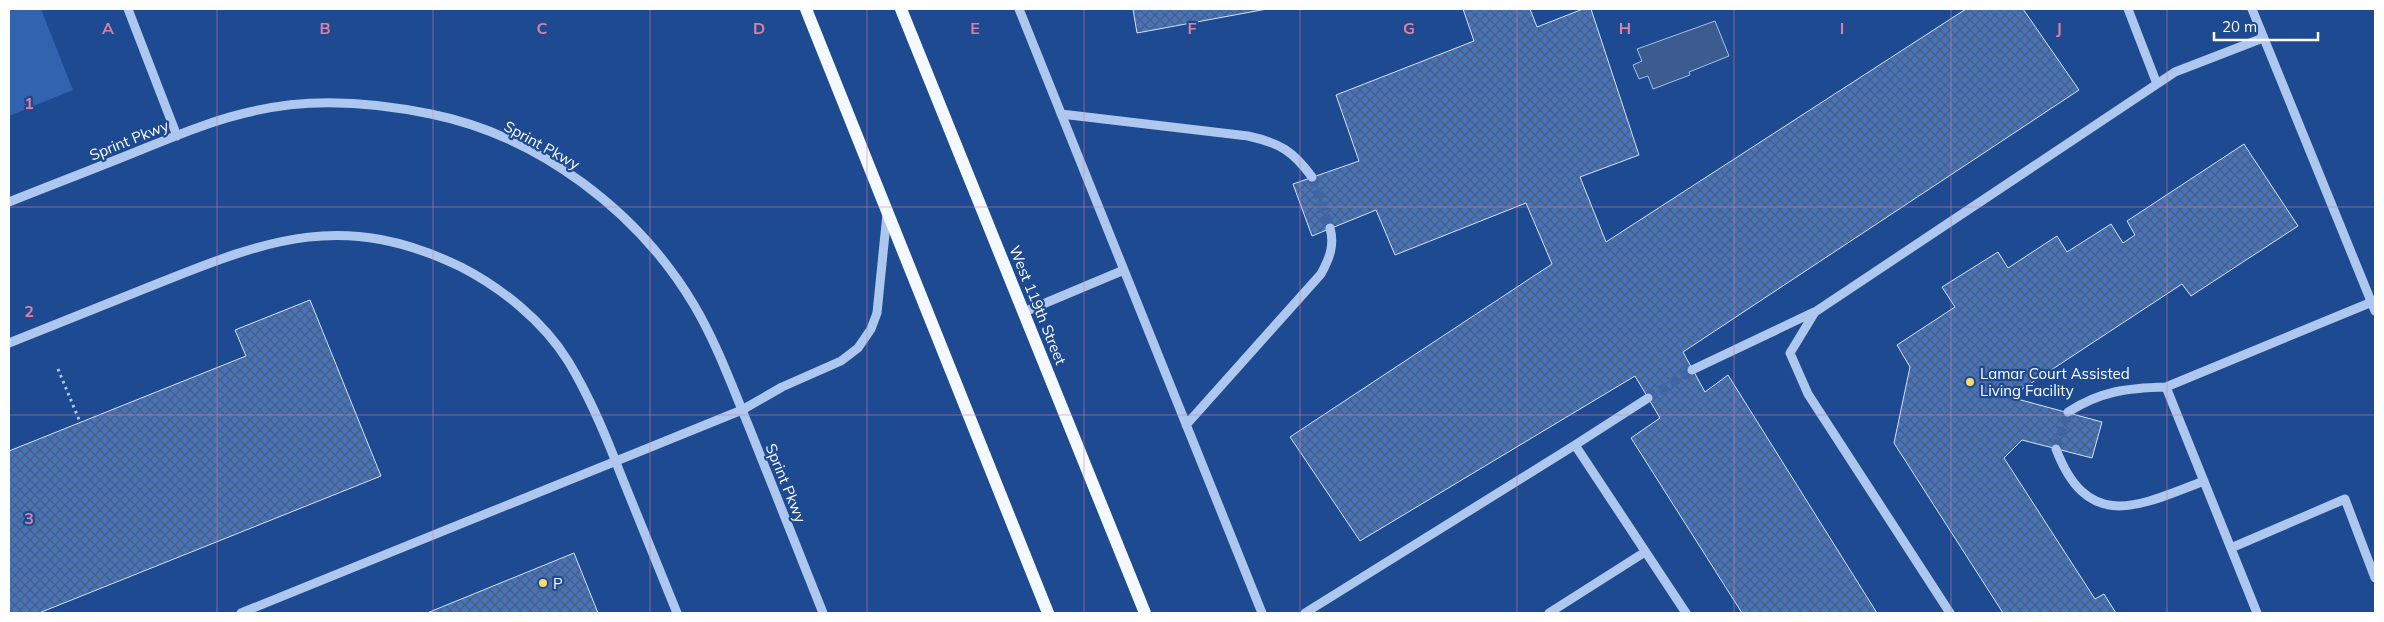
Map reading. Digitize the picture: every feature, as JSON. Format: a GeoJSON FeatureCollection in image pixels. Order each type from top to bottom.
{"type":"FeatureCollection","features":[{"type":"Feature","properties":{"kind":"main road"},"geometry":{"type":"LineString","coordinates":[[806,9],[1048,613]]}},
{"type":"Feature","properties":{"kind":"main road","name":"West 119th Street"},"geometry":{"type":"LineString","coordinates":[[901,9],[1145,613]]}},
{"type":"Feature","properties":{"kind":"street"},"geometry":{"type":"LineString","coordinates":[[128,9],[176,136]]}},
{"type":"Feature","properties":{"kind":"street"},"geometry":{"type":"LineString","coordinates":[[1019,9],[1262,613]]}},
{"type":"Feature","properties":{"kind":"street"},"geometry":{"type":"LineString","coordinates":[[2128,9],[2157,84]]}},
{"type":"Feature","properties":{"kind":"street"},"geometry":{"type":"LineString","coordinates":[[2252,9],[2375,311]]}},
{"type":"Feature","properties":{"kind":"street"},"geometry":{"type":"LineString","coordinates":[[1692,370],[1815,312],[2175,72],[2263,38]]}},
{"type":"Feature","properties":{"kind":"street","name":"Sprint Pkwy"},"geometry":{"type":"LineString","coordinates":[[9,202],[216,120],[255,110],[290,104],[344,102],[401,108],[454,119],[502,136],[547,160],[585,185],[626,219],[662,260],[694,305],[722,359],[823,613]]}},
{"type":"Feature","properties":{"kind":"street"},"geometry":{"type":"LineString","coordinates":[[1061,114],[1248,136],[1274,142],[1300,161],[1312,177]]}},
{"type":"Feature","properties":{"kind":"street"},"geometry":{"type":"LineString","coordinates":[[241,613],[742,410],[782,387],[841,361],[858,348],[870,330],[877,313],[888,212]]}},
{"type":"Feature","properties":{"kind":"street"},"geometry":{"type":"LineString","coordinates":[[1186,425],[1321,274],[1330,258],[1333,238],[1330,228]]}},
{"type":"Feature","properties":{"kind":"street"},"geometry":{"type":"LineString","coordinates":[[9,344],[223,257],[264,244],[306,236],[349,235],[393,241],[434,254],[476,275],[514,302],[542,328],[567,359],[589,398],[677,613]]}},
{"type":"Feature","properties":{"kind":"street"},"geometry":{"type":"LineString","coordinates":[[1024,312],[1124,270]]}},
{"type":"Feature","properties":{"kind":"street"},"geometry":{"type":"LineString","coordinates":[[2068,412],[2094,398],[2120,389],[2166,387],[2372,302]]}},
{"type":"Feature","properties":{"kind":"street"},"geometry":{"type":"LineString","coordinates":[[1815,312],[1790,353],[1808,394],[1950,613]]}},
{"type":"Feature","properties":{"kind":"street"},"geometry":{"type":"LineString","coordinates":[[2166,387],[2257,613]]}},
{"type":"Feature","properties":{"kind":"street"},"geometry":{"type":"LineString","coordinates":[[1305,613],[1648,398]]}},
{"type":"Feature","properties":{"kind":"street"},"geometry":{"type":"LineString","coordinates":[[1575,445],[1686,613]]}},
{"type":"Feature","properties":{"kind":"street"},"geometry":{"type":"LineString","coordinates":[[2056,449],[2065,472],[2084,493],[2105,506],[2125,508],[2152,502],[2204,482]]}},
{"type":"Feature","properties":{"kind":"street"},"geometry":{"type":"LineString","coordinates":[[2231,548],[2345,499],[2375,578]]}},
{"type":"Feature","properties":{"kind":"street"},"geometry":{"type":"LineString","coordinates":[[1549,613],[1645,552]]}},
{"type":"Feature","properties":{"kind":"path"},"geometry":{"type":"LineString","coordinates":[[58,369],[80,422]]}},
{"type":"Feature","properties":{"kind":"shaded area"},"geometry":{"type":"Polygon","coordinates":[[[9,9],[41,9],[73,90],[9,116],[9,9]]]}},
{"type":"Feature","properties":{"kind":"shaded area"},"geometry":{"type":"Polygon","coordinates":[[[1715,21],[1729,56],[1689,72],[1690,75],[1653,89],[1648,76],[1639,79],[1633,65],[1642,61],[1637,49],[1715,21]]]}},
{"type":"Feature","properties":{"kind":"building"},"geometry":{"type":"Polygon","coordinates":[[[1133,9],[1267,9],[1137,33],[1133,9]]]}},
{"type":"Feature","properties":{"kind":"building"},"geometry":{"type":"Polygon","coordinates":[[[1463,9],[1530,9],[1537,27],[1583,9],[1591,9],[1639,155],[1580,177],[1606,242],[1966,9],[2023,9],[2079,90],[1683,352],[1705,392],[1728,375],[1877,613],[1742,613],[1631,438],[1660,418],[1635,376],[1360,541],[1290,437],[1552,264],[1526,203],[1395,255],[1376,210],[1312,236],[1293,184],[1359,161],[1336,95],[1474,41],[1463,9]]]}},
{"type":"Feature","properties":{"kind":"building","name":"Lamar Court Assisted Living Facility"},"geometry":{"type":"Polygon","coordinates":[[[2244,144],[2298,226],[2191,296],[2182,284],[2010,397],[2102,422],[2092,458],[2022,440],[2004,458],[2095,599],[2104,594],[2116,613],[2003,613],[1894,443],[1910,367],[1897,345],[1955,307],[1942,287],[1998,252],[2008,268],[2057,236],[2067,252],[2111,224],[2123,243],[2135,235],[2127,221],[2244,144]]]}},
{"type":"Feature","properties":{"kind":"building"},"geometry":{"type":"Polygon","coordinates":[[[310,300],[381,476],[39,613],[9,613],[9,451],[246,356],[235,330],[310,300]]]}},
{"type":"Feature","properties":{"kind":"building","name":"P"},"geometry":{"type":"Polygon","coordinates":[[[574,553],[598,613],[427,613],[574,553]]]}},
{"type":"Feature","properties":{"kind":"tunnel"},"geometry":{"type":"LineString","coordinates":[[1312,177],[1330,228]]}},
{"type":"Feature","properties":{"kind":"tunnel"},"geometry":{"type":"LineString","coordinates":[[1648,398],[1692,370]]}},
{"type":"Feature","properties":{"kind":"tunnel"},"geometry":{"type":"LineString","coordinates":[[2056,449],[2068,412]]}},
{"type":"Feature","properties":{"kind":"place","name":"Lamar Court Assisted Living Facility"},"geometry":{"type":"Point","coordinates":[1970,382]}},
{"type":"Feature","properties":{"kind":"place","name":"P"},"geometry":{"type":"Point","coordinates":[543,583]}}]}
